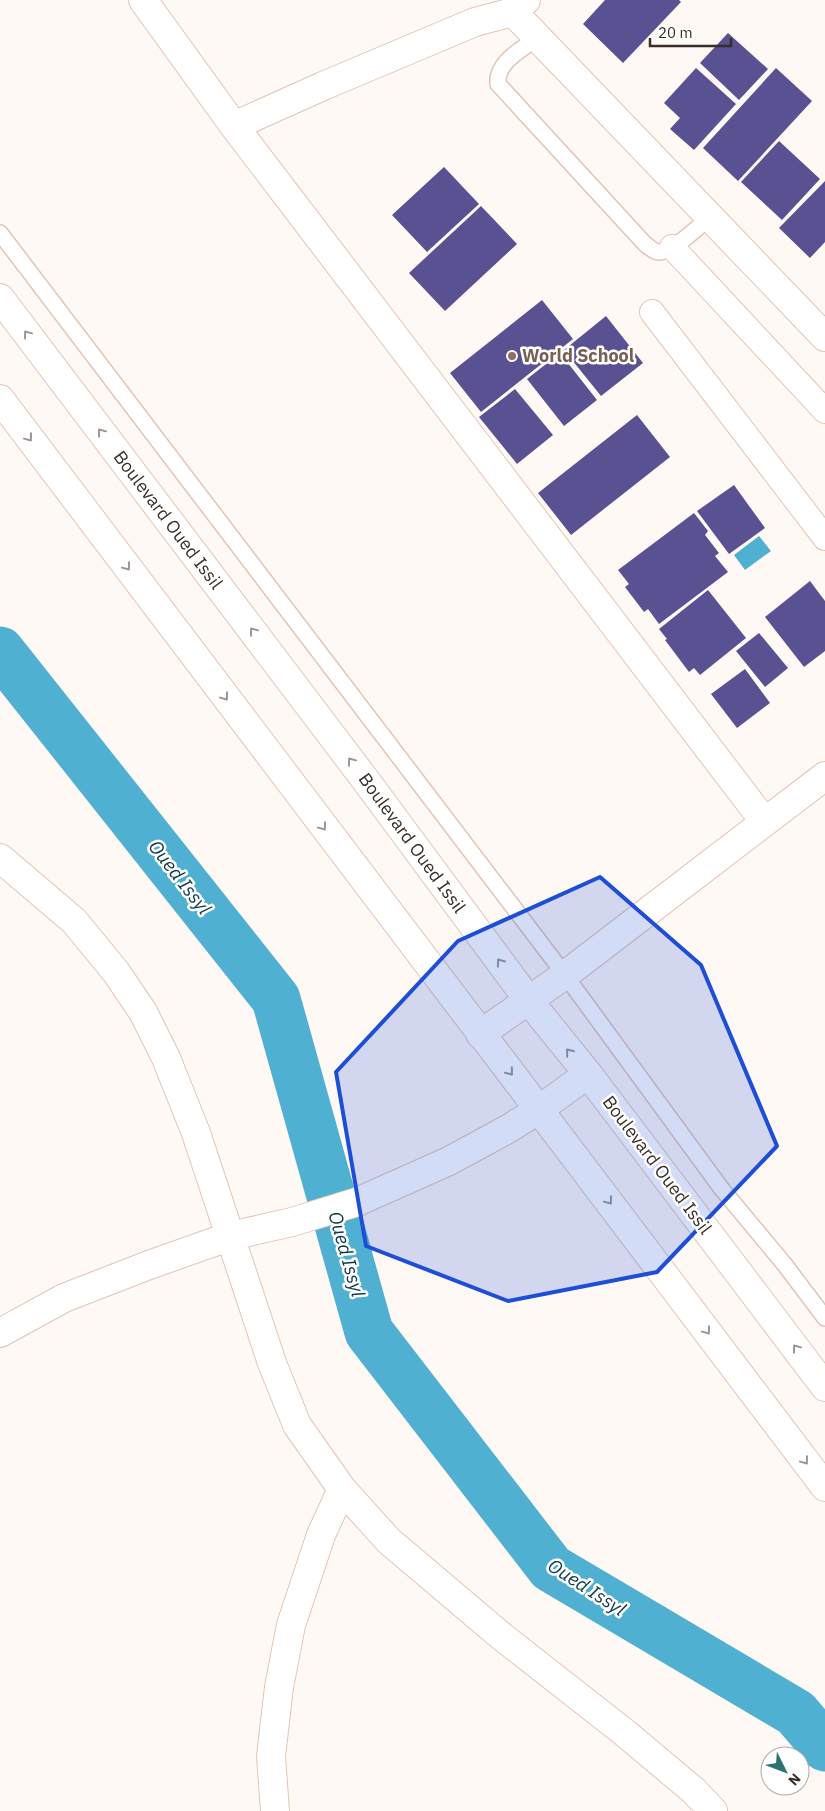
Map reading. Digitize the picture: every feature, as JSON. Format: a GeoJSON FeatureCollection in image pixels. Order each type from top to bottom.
{"type":"FeatureCollection","features":[{"type":"Feature","properties":{"kind":"street"},"geometry":{"type":"LineString","coordinates":[[143,0],[234,126],[764,821]]}},
{"type":"Feature","properties":{"kind":"street"},"geometry":{"type":"LineString","coordinates":[[234,126],[323,86],[519,6],[537,38],[825,337]]}},
{"type":"Feature","properties":{"kind":"street"},"geometry":{"type":"LineString","coordinates":[[672,247],[825,411]]}},
{"type":"Feature","properties":{"kind":"street","name":"Boulevard Oued Issil"},"geometry":{"type":"LineString","coordinates":[[0,298],[361,774],[529,1001],[588,1074],[825,1386]]}},
{"type":"Feature","properties":{"kind":"street"},"geometry":{"type":"LineString","coordinates":[[652,312],[825,538]]}},
{"type":"Feature","properties":{"kind":"street"},"geometry":{"type":"LineString","coordinates":[[0,399],[825,1487]]}},
{"type":"Feature","properties":{"kind":"street"},"geometry":{"type":"LineString","coordinates":[[480,1034],[565,975],[825,776]]}},
{"type":"Feature","properties":{"kind":"street"},"geometry":{"type":"LineString","coordinates":[[0,858],[74,921],[116,972],[143,1012],[166,1058],[192,1125],[272,1362],[297,1425],[342,1489],[389,1542],[500,1635],[625,1732],[694,1791],[713,1811]]}},
{"type":"Feature","properties":{"kind":"street"},"geometry":{"type":"LineString","coordinates":[[0,1333],[64,1298],[149,1264],[231,1236],[292,1222],[357,1202],[449,1162],[540,1109],[588,1074]]}},
{"type":"Feature","properties":{"kind":"street"},"geometry":{"type":"LineString","coordinates":[[275,1811],[271,1756],[279,1687],[291,1624],[321,1535],[342,1489]]}},
{"type":"Feature","properties":{"kind":"lane"},"geometry":{"type":"LineString","coordinates":[[537,38],[502,65],[497,75],[498,84],[505,94],[645,244],[653,250],[660,252],[672,247],[710,217]]}},
{"type":"Feature","properties":{"kind":"lane"},"geometry":{"type":"LineString","coordinates":[[0,233],[565,975],[721,1188],[785,1265],[825,1318]]}},
{"type":"Feature","properties":{"kind":"highlighted area"},"geometry":{"type":"Polygon","coordinates":[[[600,877],[701,965],[777,1146],[657,1272],[508,1301],[366,1246],[336,1072],[458,941],[600,877]]]}},
{"type":"Feature","properties":{"kind":"water"},"geometry":{"type":"Polygon","coordinates":[[[759,536],[771,551],[745,570],[734,555],[759,536]]]}},
{"type":"Feature","properties":{"kind":"building"},"geometry":{"type":"Polygon","coordinates":[[[605,0],[679,0],[681,2],[623,63],[583,24],[605,0]]]}},
{"type":"Feature","properties":{"kind":"building"},"geometry":{"type":"Polygon","coordinates":[[[728,33],[768,69],[739,100],[700,63],[728,33]]]}},
{"type":"Feature","properties":{"kind":"building"},"geometry":{"type":"Polygon","coordinates":[[[696,68],[736,104],[694,150],[670,129],[680,118],[664,103],[696,68]]]}},
{"type":"Feature","properties":{"kind":"building"},"geometry":{"type":"Polygon","coordinates":[[[776,68],[812,101],[738,181],[703,148],[776,68]]]}},
{"type":"Feature","properties":{"kind":"building"},"geometry":{"type":"Polygon","coordinates":[[[779,141],[820,179],[782,220],[741,182],[779,141]]]}},
{"type":"Feature","properties":{"kind":"building"},"geometry":{"type":"Polygon","coordinates":[[[444,167],[479,204],[427,252],[392,215],[444,167]]]}},
{"type":"Feature","properties":{"kind":"building"},"geometry":{"type":"Polygon","coordinates":[[[825,181],[825,242],[810,258],[779,228],[825,181]]]}},
{"type":"Feature","properties":{"kind":"building"},"geometry":{"type":"Polygon","coordinates":[[[481,206],[517,244],[445,311],[409,273],[481,206]]]}},
{"type":"Feature","properties":{"kind":"building","name":"World School"},"geometry":{"type":"Polygon","coordinates":[[[542,300],[573,339],[481,412],[450,373],[542,300]]]}},
{"type":"Feature","properties":{"kind":"building"},"geometry":{"type":"Polygon","coordinates":[[[606,316],[643,363],[601,396],[564,350],[606,316]]]}},
{"type":"Feature","properties":{"kind":"building"},"geometry":{"type":"Polygon","coordinates":[[[560,353],[597,400],[564,426],[527,379],[560,353]]]}},
{"type":"Feature","properties":{"kind":"building"},"geometry":{"type":"Polygon","coordinates":[[[515,389],[553,435],[517,464],[479,417],[515,389]]]}},
{"type":"Feature","properties":{"kind":"building"},"geometry":{"type":"Polygon","coordinates":[[[637,415],[670,457],[571,535],[538,493],[637,415]]]}},
{"type":"Feature","properties":{"kind":"building"},"geometry":{"type":"Polygon","coordinates":[[[734,485],[765,528],[729,554],[697,511],[734,485]]]}},
{"type":"Feature","properties":{"kind":"building"},"geometry":{"type":"Polygon","coordinates":[[[694,513],[708,531],[705,535],[719,553],[715,556],[728,572],[659,624],[648,609],[644,612],[625,587],[629,584],[618,570],[694,513]]]}},
{"type":"Feature","properties":{"kind":"building"},"geometry":{"type":"Polygon","coordinates":[[[810,581],[825,601],[825,651],[804,667],[765,617],[810,581]]]}},
{"type":"Feature","properties":{"kind":"building"},"geometry":{"type":"Polygon","coordinates":[[[708,590],[746,638],[700,675],[694,668],[689,672],[659,629],[708,590]]]}},
{"type":"Feature","properties":{"kind":"building"},"geometry":{"type":"Polygon","coordinates":[[[759,633],[788,668],[765,687],[736,651],[759,633]]]}},
{"type":"Feature","properties":{"kind":"building"},"geometry":{"type":"Polygon","coordinates":[[[745,669],[770,703],[737,728],[711,694],[745,669]]]}},
{"type":"Feature","properties":{"kind":"waterway","name":"Oued Issyl"},"geometry":{"type":"LineString","coordinates":[[0,651],[276,999],[369,1332],[551,1568],[796,1713],[825,1747]]}},
{"type":"Feature","properties":{"kind":"place","name":"World School"},"geometry":{"type":"Point","coordinates":[512,356]}}]}
